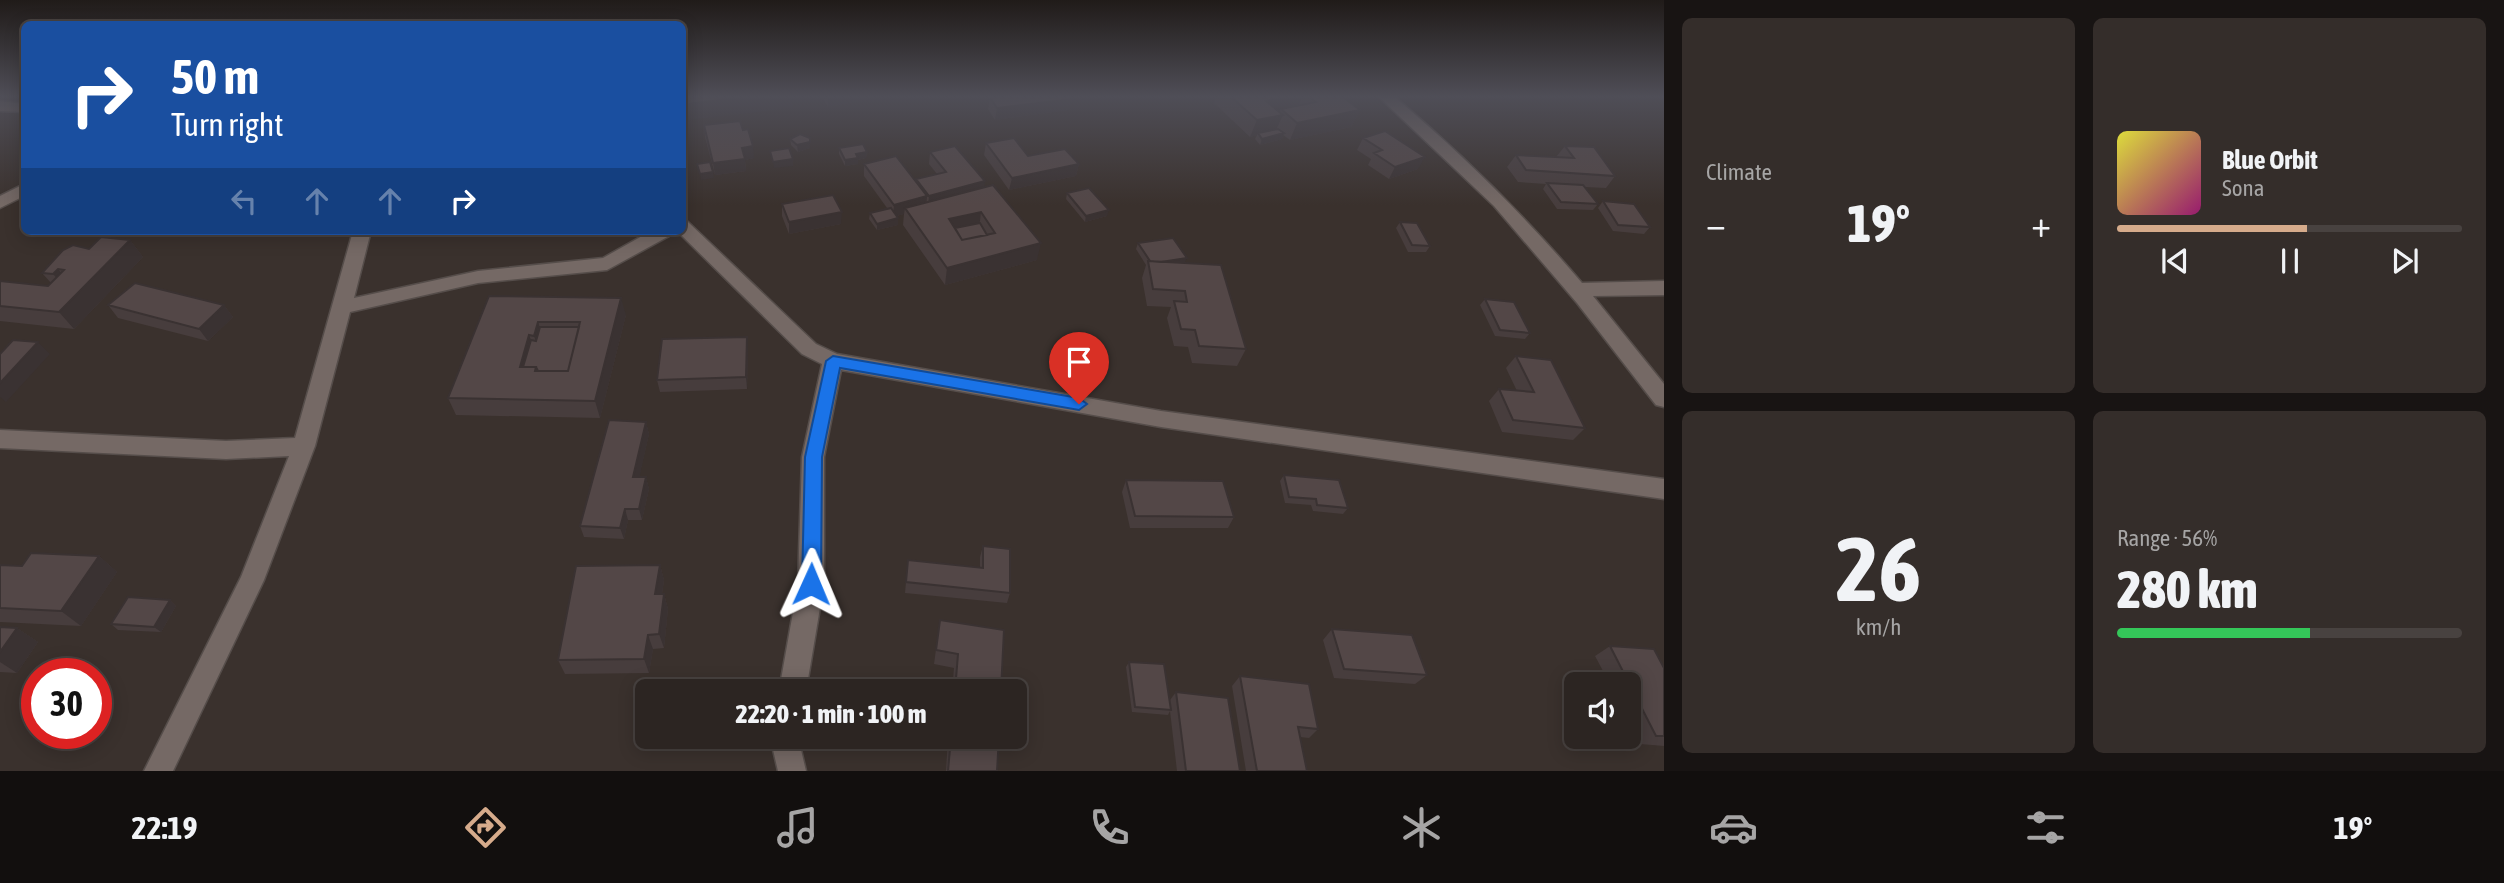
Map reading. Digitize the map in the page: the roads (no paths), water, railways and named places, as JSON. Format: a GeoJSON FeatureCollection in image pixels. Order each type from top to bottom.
{"type":"FeatureCollection","features":[{"type":"Feature","properties":{"kind":"street"},"geometry":{"type":"LineString","coordinates":[[1428,133],[1500,201],[1664,399]]}},
{"type":"Feature","properties":{"kind":"street"},"geometry":{"type":"LineString","coordinates":[[0,203],[21,191]]}},
{"type":"Feature","properties":{"kind":"street"},"geometry":{"type":"LineString","coordinates":[[686,230],[809,349],[833,361],[1161,419],[1664,489]]}},
{"type":"Feature","properties":{"kind":"street"},"geometry":{"type":"LineString","coordinates":[[158,771],[253,580],[304,446],[344,307],[361,235]]}},
{"type":"Feature","properties":{"kind":"street"},"geometry":{"type":"LineString","coordinates":[[344,307],[478,277],[607,264],[658,235]]}},
{"type":"Feature","properties":{"kind":"street"},"geometry":{"type":"LineString","coordinates":[[1576,290],[1664,288]]}},
{"type":"Feature","properties":{"kind":"street"},"geometry":{"type":"LineString","coordinates":[[794,679],[811,584],[813,457],[833,361]]}},
{"type":"Feature","properties":{"kind":"street"},"geometry":{"type":"LineString","coordinates":[[0,439],[226,450],[304,446]]}},
{"type":"Feature","properties":{"kind":"street"},"geometry":{"type":"LineString","coordinates":[[787,749],[792,771]]}}]}
